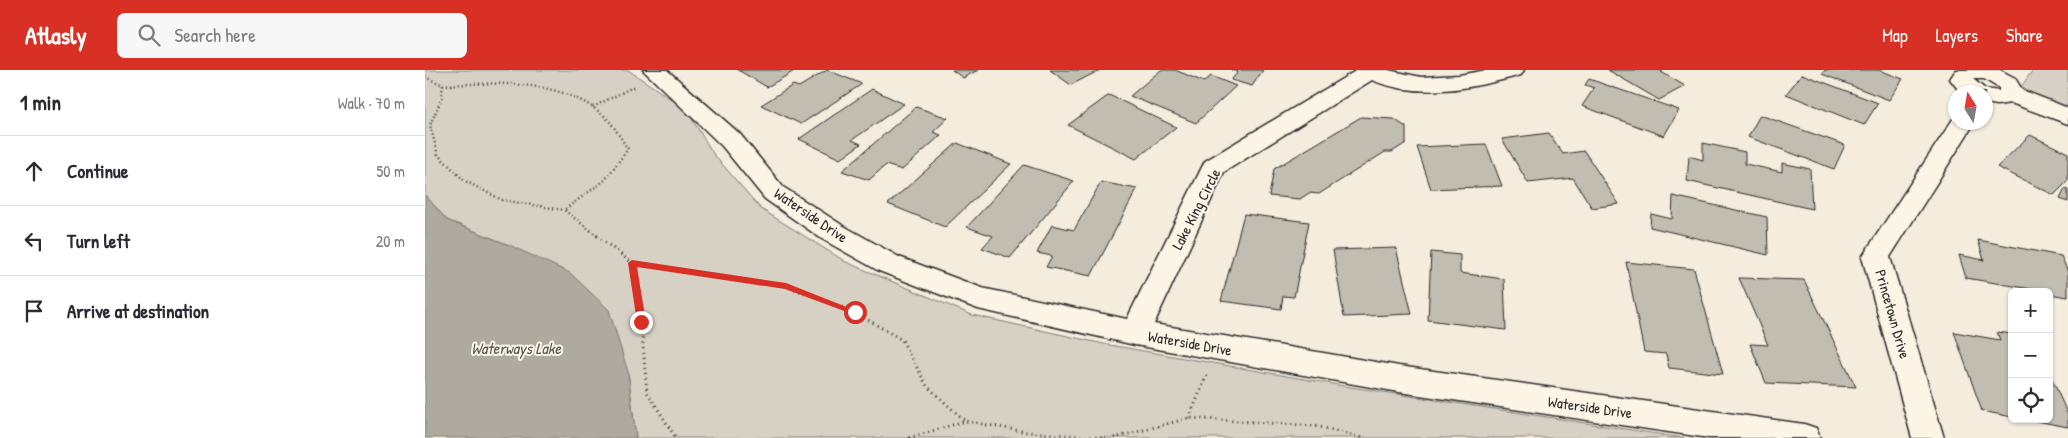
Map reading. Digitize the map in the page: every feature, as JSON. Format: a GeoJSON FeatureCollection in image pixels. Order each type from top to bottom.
{"type":"FeatureCollection","features":[{"type":"Feature","properties":{"kind":"street","name":"Lake King Circle"},"geometry":{"type":"LineString","coordinates":[[1135,333],[1214,167],[1370,71],[1409,83],[1477,81],[1513,70]]}},
{"type":"Feature","properties":{"kind":"street"},"geometry":{"type":"LineString","coordinates":[[1966,85],[1957,72],[1978,71],[1993,81],[2008,84],[2011,88],[2010,94],[2068,117]]}},
{"type":"Feature","properties":{"kind":"street","name":"Waterside Drive"},"geometry":{"type":"LineString","coordinates":[[657,72],[731,140],[774,193],[832,232],[889,264],[978,298],[1135,333],[1399,379],[1803,438]]}},
{"type":"Feature","properties":{"kind":"street","name":"Princetown Drive"},"geometry":{"type":"LineString","coordinates":[[1929,438],[1876,258],[1958,130]]}},
{"type":"Feature","properties":{"kind":"path"},"geometry":{"type":"LineString","coordinates":[[593,107],[657,72]]}},
{"type":"Feature","properties":{"kind":"path"},"geometry":{"type":"LineString","coordinates":[[425,77],[443,85],[509,83],[564,94],[593,107],[605,116],[628,149],[605,180],[564,210]]}},
{"type":"Feature","properties":{"kind":"path"},"geometry":{"type":"LineString","coordinates":[[443,85],[441,100],[430,125],[438,155],[465,181],[502,200],[564,210],[632,263],[786,286],[855,312],[902,340],[927,386],[965,421]]}},
{"type":"Feature","properties":{"kind":"path"},"geometry":{"type":"LineString","coordinates":[[632,263],[641,322],[647,392],[676,438]]}},
{"type":"Feature","properties":{"kind":"path"},"geometry":{"type":"LineString","coordinates":[[1189,418],[1218,348]]}},
{"type":"Feature","properties":{"kind":"path"},"geometry":{"type":"LineString","coordinates":[[1114,438],[1189,418],[1316,426],[1363,438]]}},
{"type":"Feature","properties":{"kind":"path"},"geometry":{"type":"LineString","coordinates":[[909,438],[965,421],[1027,432],[1106,438]]}},
{"type":"Feature","properties":{"kind":"shaded area"},"geometry":{"type":"Polygon","coordinates":[[[425,70],[628,70],[686,109],[714,155],[761,209],[846,262],[972,315],[1104,344],[1344,386],[1684,438],[636,438],[628,372],[509,245],[447,220],[425,195],[425,70]]]}},
{"type":"Feature","properties":{"kind":"shaded area"},"geometry":{"type":"Polygon","coordinates":[[[2033,70],[2068,70],[2068,110],[2018,91],[2033,70]]]}},
{"type":"Feature","properties":{"kind":"water","name":"Waterways Lake"},"geometry":{"type":"Polygon","coordinates":[[[425,195],[447,220],[509,245],[570,273],[609,310],[628,372],[636,438],[425,438],[425,195]]]}},
{"type":"Feature","properties":{"kind":"building"},"geometry":{"type":"Polygon","coordinates":[[[738,70],[796,70],[767,87],[738,70]]]}},
{"type":"Feature","properties":{"kind":"building"},"geometry":{"type":"Polygon","coordinates":[[[827,70],[862,84],[801,124],[761,105],[793,85],[799,87],[827,70]]]}},
{"type":"Feature","properties":{"kind":"building"},"geometry":{"type":"Polygon","coordinates":[[[952,70],[978,70],[963,78],[952,70]]]}},
{"type":"Feature","properties":{"kind":"building"},"geometry":{"type":"Polygon","coordinates":[[[1050,70],[1100,70],[1071,85],[1050,70]]]}},
{"type":"Feature","properties":{"kind":"building"},"geometry":{"type":"Polygon","coordinates":[[[1161,70],[1175,70],[1204,82],[1211,76],[1236,86],[1196,123],[1130,96],[1161,70]]]}},
{"type":"Feature","properties":{"kind":"building"},"geometry":{"type":"Polygon","coordinates":[[[1231,70],[1263,70],[1252,86],[1231,80],[1238,72],[1231,70]]]}},
{"type":"Feature","properties":{"kind":"building"},"geometry":{"type":"Polygon","coordinates":[[[1608,70],[1664,70],[1661,72],[1685,86],[1659,100],[1608,70]]]}},
{"type":"Feature","properties":{"kind":"building"},"geometry":{"type":"Polygon","coordinates":[[[1825,70],[1879,70],[1903,79],[1889,100],[1822,74],[1825,70]]]}},
{"type":"Feature","properties":{"kind":"building"},"geometry":{"type":"Polygon","coordinates":[[[1802,74],[1878,103],[1864,125],[1786,94],[1802,74]]]}},
{"type":"Feature","properties":{"kind":"building"},"geometry":{"type":"Polygon","coordinates":[[[1589,79],[1679,110],[1664,136],[1582,106],[1594,88],[1585,85],[1589,79]]]}},
{"type":"Feature","properties":{"kind":"building"},"geometry":{"type":"Polygon","coordinates":[[[872,89],[904,104],[852,140],[861,144],[840,159],[799,139],[872,89]]]}},
{"type":"Feature","properties":{"kind":"building"},"geometry":{"type":"Polygon","coordinates":[[[1109,95],[1176,127],[1136,159],[1068,125],[1109,95]]]}},
{"type":"Feature","properties":{"kind":"building"},"geometry":{"type":"Polygon","coordinates":[[[916,107],[948,118],[933,132],[941,135],[902,170],[886,165],[869,180],[842,171],[916,107]]]}},
{"type":"Feature","properties":{"kind":"building"},"geometry":{"type":"Polygon","coordinates":[[[1760,115],[1845,145],[1834,169],[1748,137],[1760,115]]]}},
{"type":"Feature","properties":{"kind":"building"},"geometry":{"type":"Polygon","coordinates":[[[1361,117],[1394,119],[1406,127],[1406,143],[1392,152],[1385,152],[1319,194],[1309,193],[1300,199],[1269,196],[1274,169],[1361,117]]]}},
{"type":"Feature","properties":{"kind":"building"},"geometry":{"type":"Polygon","coordinates":[[[1549,133],[1563,154],[1584,151],[1619,204],[1592,208],[1573,178],[1528,183],[1502,139],[1549,133]]]}},
{"type":"Feature","properties":{"kind":"building"},"geometry":{"type":"Polygon","coordinates":[[[2030,135],[2068,153],[2068,181],[2054,195],[1997,167],[2030,135]]]}},
{"type":"Feature","properties":{"kind":"building"},"geometry":{"type":"Polygon","coordinates":[[[957,143],[1011,164],[945,227],[888,204],[957,143]]]}},
{"type":"Feature","properties":{"kind":"building"},"geometry":{"type":"Polygon","coordinates":[[[1703,143],[1745,152],[1745,164],[1782,172],[1782,163],[1810,169],[1812,209],[1687,181],[1689,156],[1703,160],[1703,143]]]}},
{"type":"Feature","properties":{"kind":"building"},"geometry":{"type":"Polygon","coordinates":[[[1486,144],[1502,186],[1431,189],[1417,147],[1486,144]]]}},
{"type":"Feature","properties":{"kind":"building"},"geometry":{"type":"Polygon","coordinates":[[[1024,165],[1074,181],[1010,258],[982,248],[993,236],[967,227],[1024,165]]]}},
{"type":"Feature","properties":{"kind":"building"},"geometry":{"type":"Polygon","coordinates":[[[1101,182],[1137,189],[1091,276],[1046,267],[1052,256],[1037,253],[1052,225],[1074,230],[1101,182]]]}},
{"type":"Feature","properties":{"kind":"building"},"geometry":{"type":"Polygon","coordinates":[[[2065,189],[2068,190],[2068,202],[2060,199],[2065,189]]]}},
{"type":"Feature","properties":{"kind":"building"},"geometry":{"type":"Polygon","coordinates":[[[1673,196],[1767,217],[1768,255],[1650,227],[1651,214],[1672,219],[1673,196]]]}},
{"type":"Feature","properties":{"kind":"building"},"geometry":{"type":"Polygon","coordinates":[[[1244,214],[1309,222],[1294,297],[1283,296],[1281,309],[1221,301],[1244,214]]]}},
{"type":"Feature","properties":{"kind":"building"},"geometry":{"type":"Polygon","coordinates":[[[1978,240],[2061,256],[2068,272],[2068,297],[2053,295],[2053,288],[2025,288],[1966,278],[1959,255],[1984,260],[1978,240]]]}},
{"type":"Feature","properties":{"kind":"building"},"geometry":{"type":"Polygon","coordinates":[[[1396,248],[1412,314],[1344,317],[1333,250],[1396,248]]]}},
{"type":"Feature","properties":{"kind":"building"},"geometry":{"type":"Polygon","coordinates":[[[1431,252],[1460,255],[1460,273],[1504,279],[1506,330],[1428,320],[1431,252]]]}},
{"type":"Feature","properties":{"kind":"building"},"geometry":{"type":"Polygon","coordinates":[[[1626,262],[1694,269],[1723,374],[1669,368],[1666,354],[1644,352],[1626,262]]]}},
{"type":"Feature","properties":{"kind":"building"},"geometry":{"type":"Polygon","coordinates":[[[1739,278],[1804,280],[1856,387],[1766,383],[1750,344],[1768,345],[1739,278]]]}},
{"type":"Feature","properties":{"kind":"building"},"geometry":{"type":"Polygon","coordinates":[[[1954,332],[2000,340],[1997,332],[2008,333],[2008,416],[1982,411],[1954,332]]]}},
{"type":"Feature","properties":{"kind":"building"},"geometry":{"type":"Polygon","coordinates":[[[2053,381],[2068,415],[2068,427],[2047,423],[2053,423],[2053,381]]]}},
{"type":"Feature","properties":{"kind":"route"},"geometry":{"type":"LineString","coordinates":[[641,322],[632,263],[786,286],[855,312]]}}]}
